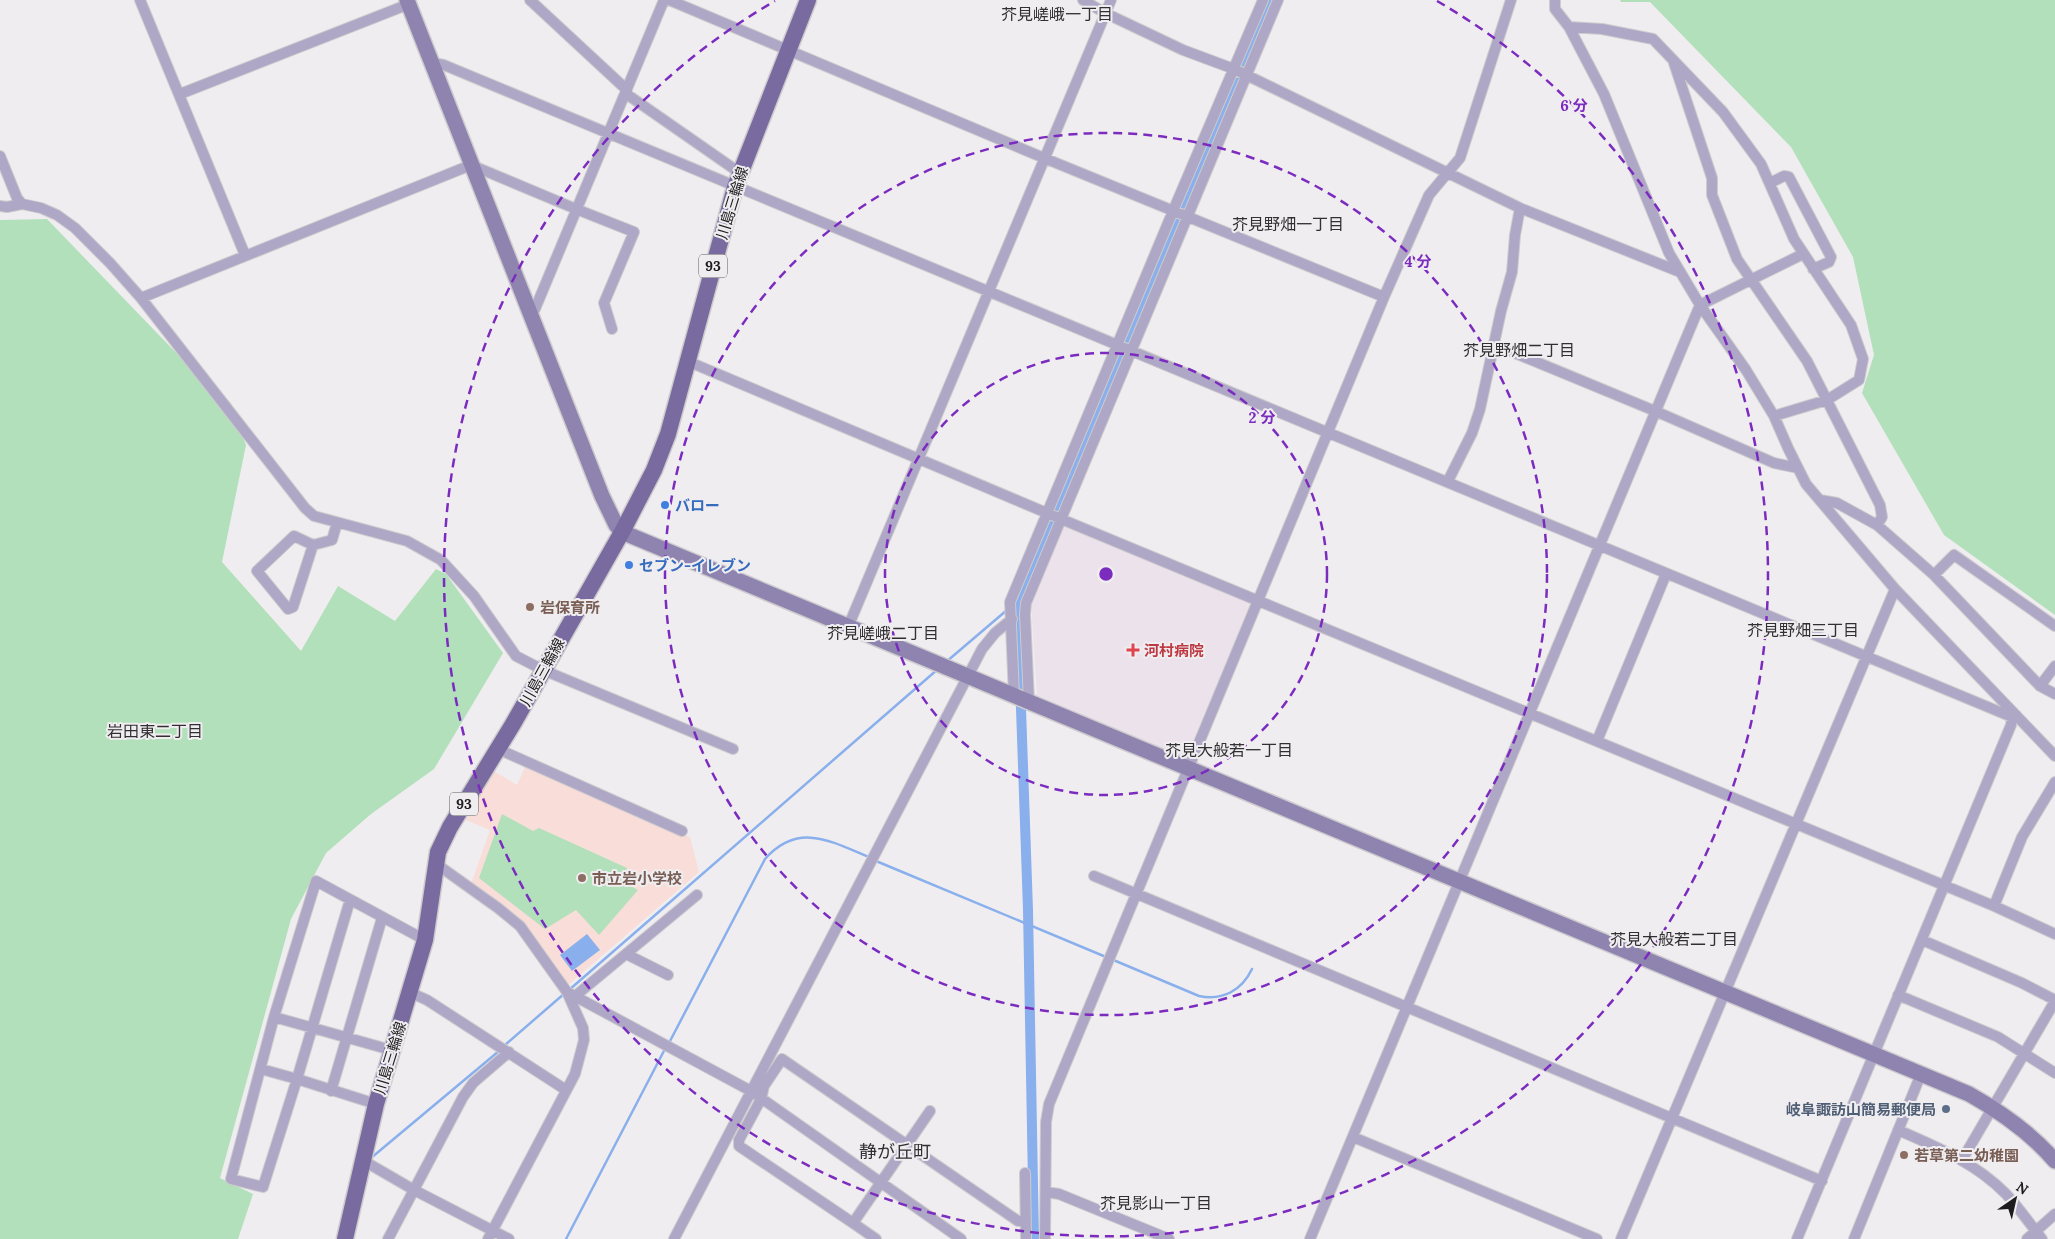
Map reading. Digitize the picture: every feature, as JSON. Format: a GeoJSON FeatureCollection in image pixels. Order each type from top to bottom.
{"type":"FeatureCollection","features":[{"type":"Feature","properties":{"kind":"main road","name":"川島三輪線"},"geometry":{"type":"LineString","coordinates":[[345,1239],[376,1104],[424,940],[431,906],[435,863],[438,852],[450,827],[498,749],[622,532],[654,470],[668,434],[738,180],[808,0]]}},
{"type":"Feature","properties":{"kind":"street"},"geometry":{"type":"LineString","coordinates":[[140,0],[245,255]]}},
{"type":"Feature","properties":{"kind":"street"},"geometry":{"type":"LineString","coordinates":[[530,0],[626,92],[738,180]]}},
{"type":"Feature","properties":{"kind":"street"},"geometry":{"type":"LineString","coordinates":[[531,313],[535,309],[664,0]]}},
{"type":"Feature","properties":{"kind":"street"},"geometry":{"type":"LineString","coordinates":[[670,0],[1044,158],[1384,297]]}},
{"type":"Feature","properties":{"kind":"street"},"geometry":{"type":"LineString","coordinates":[[1083,0],[1105,13],[1183,50],[1234,69],[1520,208],[1680,272]]}},
{"type":"Feature","properties":{"kind":"street"},"geometry":{"type":"LineString","coordinates":[[848,627],[1111,0]]}},
{"type":"Feature","properties":{"kind":"street"},"geometry":{"type":"LineString","coordinates":[[1022,699],[1010,602],[1263,0]]}},
{"type":"Feature","properties":{"kind":"street"},"geometry":{"type":"LineString","coordinates":[[1022,699],[1026,603],[1278,0]]}},
{"type":"Feature","properties":{"kind":"street"},"geometry":{"type":"LineString","coordinates":[[1045,1239],[1046,1122],[1049,1104],[1187,769],[1428,195],[1460,158],[1511,0]]}},
{"type":"Feature","properties":{"kind":"street"},"geometry":{"type":"LineString","coordinates":[[1555,0],[1555,9],[1569,27],[1604,94],[1669,253],[1700,305],[1746,370],[1774,416],[1806,484],[1895,588],[2014,716],[2055,756]]}},
{"type":"Feature","properties":{"kind":"street"},"geometry":{"type":"LineString","coordinates":[[180,94],[408,2],[602,496],[616,525],[622,532],[1969,1094],[1993,1107],[2021,1128],[2055,1161]]}},
{"type":"Feature","properties":{"kind":"street"},"geometry":{"type":"LineString","coordinates":[[1569,27],[1602,29],[1653,39],[1673,58],[1723,112],[1761,164],[1794,239],[1852,325],[1863,359],[1859,380],[1827,400],[1774,416]]}},
{"type":"Feature","properties":{"kind":"street"},"geometry":{"type":"LineString","coordinates":[[1673,58],[1712,178],[1712,195],[1737,259],[1807,361],[1880,505],[1882,517],[1877,525]]}},
{"type":"Feature","properties":{"kind":"street"},"geometry":{"type":"LineString","coordinates":[[433,63],[444,65],[609,132],[738,180],[988,291],[1448,481],[1666,574],[2014,716]]}},
{"type":"Feature","properties":{"kind":"street"},"geometry":{"type":"LineString","coordinates":[[0,156],[17,198],[22,204]]}},
{"type":"Feature","properties":{"kind":"street"},"geometry":{"type":"LineString","coordinates":[[140,298],[471,165],[576,210],[634,232],[604,303],[612,329]]}},
{"type":"Feature","properties":{"kind":"street"},"geometry":{"type":"LineString","coordinates":[[1770,184],[1784,176],[1789,177],[1831,257],[1829,262],[1813,268]]}},
{"type":"Feature","properties":{"kind":"street"},"geometry":{"type":"LineString","coordinates":[[0,206],[7,207],[22,204],[41,208],[56,215],[75,228],[110,263],[140,298],[305,508],[314,516],[407,541],[441,560],[474,596],[516,656],[543,670],[733,749]]}},
{"type":"Feature","properties":{"kind":"street"},"geometry":{"type":"LineString","coordinates":[[1448,481],[1472,433],[1480,409],[1493,344],[1512,272],[1515,235],[1520,208]]}},
{"type":"Feature","properties":{"kind":"street"},"geometry":{"type":"LineString","coordinates":[[1310,1239],[1700,305],[1803,254]]}},
{"type":"Feature","properties":{"kind":"street"},"geometry":{"type":"LineString","coordinates":[[1493,344],[1655,411],[1774,464],[1798,468]]}},
{"type":"Feature","properties":{"kind":"street"},"geometry":{"type":"LineString","coordinates":[[687,361],[1061,519],[1994,906],[2055,934]]}},
{"type":"Feature","properties":{"kind":"street"},"geometry":{"type":"LineString","coordinates":[[1820,500],[1837,503],[1877,525],[1934,575],[2040,686],[2055,694]]}},
{"type":"Feature","properties":{"kind":"street"},"geometry":{"type":"LineString","coordinates":[[312,545],[293,607],[288,609],[257,571],[294,536],[312,545],[332,540],[337,523]]}},
{"type":"Feature","properties":{"kind":"street"},"geometry":{"type":"LineString","coordinates":[[1934,575],[1954,555],[2055,626]]}},
{"type":"Feature","properties":{"kind":"street"},"geometry":{"type":"LineString","coordinates":[[1597,741],[1666,574]]}},
{"type":"Feature","properties":{"kind":"street"},"geometry":{"type":"LineString","coordinates":[[1621,1239],[1895,588]]}},
{"type":"Feature","properties":{"kind":"street"},"geometry":{"type":"LineString","coordinates":[[674,1239],[982,649],[995,633],[1012,620]]}},
{"type":"Feature","properties":{"kind":"street"},"geometry":{"type":"LineString","coordinates":[[2040,686],[2055,666]]}},
{"type":"Feature","properties":{"kind":"street"},"geometry":{"type":"LineString","coordinates":[[1797,1239],[2014,716]]}},
{"type":"Feature","properties":{"kind":"street"},"geometry":{"type":"LineString","coordinates":[[498,749],[682,831]]}},
{"type":"Feature","properties":{"kind":"street"},"geometry":{"type":"LineString","coordinates":[[1994,906],[2022,837],[2055,782]]}},
{"type":"Feature","properties":{"kind":"street"},"geometry":{"type":"LineString","coordinates":[[435,863],[520,926],[570,995],[583,1028],[584,1040],[575,1074],[490,1235]]}},
{"type":"Feature","properties":{"kind":"street"},"geometry":{"type":"LineString","coordinates":[[1094,876],[1822,1181]]}},
{"type":"Feature","properties":{"kind":"street"},"geometry":{"type":"LineString","coordinates":[[350,900],[263,1187],[231,1179],[274,1017],[316,881],[424,940]]}},
{"type":"Feature","properties":{"kind":"street"},"geometry":{"type":"LineString","coordinates":[[570,995],[626,954],[697,895]]}},
{"type":"Feature","properties":{"kind":"street"},"geometry":{"type":"LineString","coordinates":[[331,1091],[382,918]]}},
{"type":"Feature","properties":{"kind":"street"},"geometry":{"type":"LineString","coordinates":[[1922,940],[2022,983],[2055,1001],[1962,1160]]}},
{"type":"Feature","properties":{"kind":"street"},"geometry":{"type":"LineString","coordinates":[[626,954],[668,975]]}},
{"type":"Feature","properties":{"kind":"street"},"geometry":{"type":"LineString","coordinates":[[409,992],[427,1000],[566,1090]]}},
{"type":"Feature","properties":{"kind":"street"},"geometry":{"type":"LineString","coordinates":[[570,995],[751,1091],[961,1239]]}},
{"type":"Feature","properties":{"kind":"street"},"geometry":{"type":"LineString","coordinates":[[1898,995],[1998,1037],[2025,1052],[2055,1073]]}},
{"type":"Feature","properties":{"kind":"street"},"geometry":{"type":"LineString","coordinates":[[274,1017],[391,1050]]}},
{"type":"Feature","properties":{"kind":"street"},"geometry":{"type":"LineString","coordinates":[[388,1239],[463,1097],[473,1083],[509,1052]]}},
{"type":"Feature","properties":{"kind":"street"},"geometry":{"type":"LineString","coordinates":[[876,1239],[739,1146],[739,1140],[761,1099],[764,1086],[782,1059],[1022,1221],[1026,1239]]}},
{"type":"Feature","properties":{"kind":"street"},"geometry":{"type":"LineString","coordinates":[[261,1069],[376,1104]]}},
{"type":"Feature","properties":{"kind":"street"},"geometry":{"type":"LineString","coordinates":[[1854,1239],[1921,1074]]}},
{"type":"Feature","properties":{"kind":"street"},"geometry":{"type":"LineString","coordinates":[[853,1224],[930,1111]]}},
{"type":"Feature","properties":{"kind":"street"},"geometry":{"type":"LineString","coordinates":[[1898,1130],[1962,1160],[2006,1194],[2039,1235]]}},
{"type":"Feature","properties":{"kind":"street"},"geometry":{"type":"LineString","coordinates":[[1353,1137],[1597,1239]]}},
{"type":"Feature","properties":{"kind":"street"},"geometry":{"type":"LineString","coordinates":[[364,1161],[490,1235],[509,1239]]}},
{"type":"Feature","properties":{"kind":"street"},"geometry":{"type":"LineString","coordinates":[[1020,1239],[1025,1173]]}},
{"type":"Feature","properties":{"kind":"street"},"geometry":{"type":"LineString","coordinates":[[1046,1192],[1060,1194],[1168,1239]]}},
{"type":"Feature","properties":{"kind":"street"},"geometry":{"type":"LineString","coordinates":[[2027,1239],[2039,1235],[2055,1214]]}},
{"type":"Feature","properties":{"kind":"shaded area","name":"河村病院"},"geometry":{"type":"Polygon","coordinates":[[[1064,525],[1248,600],[1251,604],[1188,757],[1184,758],[1037,695],[1031,603],[1061,527],[1064,525]]]}},
{"type":"Feature","properties":{"kind":"shaded area","name":"市立岩小学校"},"geometry":{"type":"Polygon","coordinates":[[[525,767],[690,837],[699,872],[567,986],[526,926],[471,884],[490,830],[461,818],[492,770],[517,785],[525,767]]]}},
{"type":"Feature","properties":{"kind":"green space"},"geometry":{"type":"Polygon","coordinates":[[[1620,0],[2055,0],[2055,615],[1944,535],[1862,393],[1874,355],[1853,257],[1791,147],[1650,2],[1621,2],[1620,0]]]}},
{"type":"Feature","properties":{"kind":"green space"},"geometry":{"type":"Polygon","coordinates":[[[47,219],[185,362],[231,403],[246,445],[222,562],[301,651],[338,586],[395,621],[436,569],[446,574],[503,653],[434,769],[371,814],[326,853],[291,919],[220,1178],[253,1194],[238,1239],[0,1239],[0,220],[47,219]]]}},
{"type":"Feature","properties":{"kind":"green space"},"geometry":{"type":"Polygon","coordinates":[[[502,814],[533,831],[539,828],[627,868],[621,881],[638,890],[599,935],[576,910],[545,929],[479,878],[502,814]]]}},
{"type":"Feature","properties":{"kind":"water"},"geometry":{"type":"Polygon","coordinates":[[[587,934],[600,950],[572,971],[560,955],[587,934]]]}},
{"type":"Feature","properties":{"kind":"waterway"},"geometry":{"type":"LineString","coordinates":[[1034,1239],[1028,910],[1018,622],[1019,603],[1268,0]]}},
{"type":"Feature","properties":{"kind":"waterway"},"geometry":{"type":"LineString","coordinates":[[946,662],[1007,610]]}},
{"type":"Feature","properties":{"kind":"waterway"},"geometry":{"type":"LineString","coordinates":[[569,990],[938,669]]}},
{"type":"Feature","properties":{"kind":"waterway"},"geometry":{"type":"LineString","coordinates":[[669,1043],[765,859],[778,847],[790,841],[816,838],[843,846],[871,858]]}},
{"type":"Feature","properties":{"kind":"waterway"},"geometry":{"type":"LineString","coordinates":[[876,861],[1106,957]]}},
{"type":"Feature","properties":{"kind":"waterway"},"geometry":{"type":"LineString","coordinates":[[1111,959],[1199,996],[1208,997],[1216,997],[1231,992],[1243,983],[1252,969]]}},
{"type":"Feature","properties":{"kind":"waterway"},"geometry":{"type":"LineString","coordinates":[[505,1045],[565,993]]}},
{"type":"Feature","properties":{"kind":"waterway"},"geometry":{"type":"LineString","coordinates":[[566,1239],[666,1047]]}},
{"type":"Feature","properties":{"kind":"waterway"},"geometry":{"type":"LineString","coordinates":[[371,1158],[499,1051]]}},
{"type":"Feature","properties":{"kind":"place","name":"バロー"},"geometry":{"type":"Point","coordinates":[665,505]}},
{"type":"Feature","properties":{"kind":"place","name":"セブン-イレブン"},"geometry":{"type":"Point","coordinates":[629,565]}},
{"type":"Feature","properties":{"kind":"place","name":"岩保育所"},"geometry":{"type":"Point","coordinates":[530,607]}},
{"type":"Feature","properties":{"kind":"place","name":"河村病院"},"geometry":{"type":"Point","coordinates":[1133,650]}},
{"type":"Feature","properties":{"kind":"place","name":"市立岩小学校"},"geometry":{"type":"Point","coordinates":[582,878]}},
{"type":"Feature","properties":{"kind":"place","name":"岐阜諏訪山簡易郵便局"},"geometry":{"type":"Point","coordinates":[1946,1109]}},
{"type":"Feature","properties":{"kind":"place","name":"若草第二幼稚園"},"geometry":{"type":"Point","coordinates":[1904,1155]}},
{"type":"Feature","properties":{"kind":"district","name":"芥見嵯峨一丁目"},"geometry":{"type":"Point","coordinates":[1057,14]}},
{"type":"Feature","properties":{"kind":"district","name":"芥見野畑一丁目"},"geometry":{"type":"Point","coordinates":[1288,224]}},
{"type":"Feature","properties":{"kind":"district","name":"芥見野畑二丁目"},"geometry":{"type":"Point","coordinates":[1519,350]}},
{"type":"Feature","properties":{"kind":"district","name":"芥見野畑三丁目"},"geometry":{"type":"Point","coordinates":[1803,630]}},
{"type":"Feature","properties":{"kind":"district","name":"芥見嵯峨二丁目"},"geometry":{"type":"Point","coordinates":[883,633]}},
{"type":"Feature","properties":{"kind":"district","name":"岩田東二丁目"},"geometry":{"type":"Point","coordinates":[155,731]}},
{"type":"Feature","properties":{"kind":"district","name":"芥見大般若一丁目"},"geometry":{"type":"Point","coordinates":[1229,750]}},
{"type":"Feature","properties":{"kind":"district","name":"芥見大般若二丁目"},"geometry":{"type":"Point","coordinates":[1674,939]}},
{"type":"Feature","properties":{"kind":"district","name":"静が丘町"},"geometry":{"type":"Point","coordinates":[895,1151]}},
{"type":"Feature","properties":{"kind":"district","name":"芥見影山一丁目"},"geometry":{"type":"Point","coordinates":[1156,1203]}}]}
